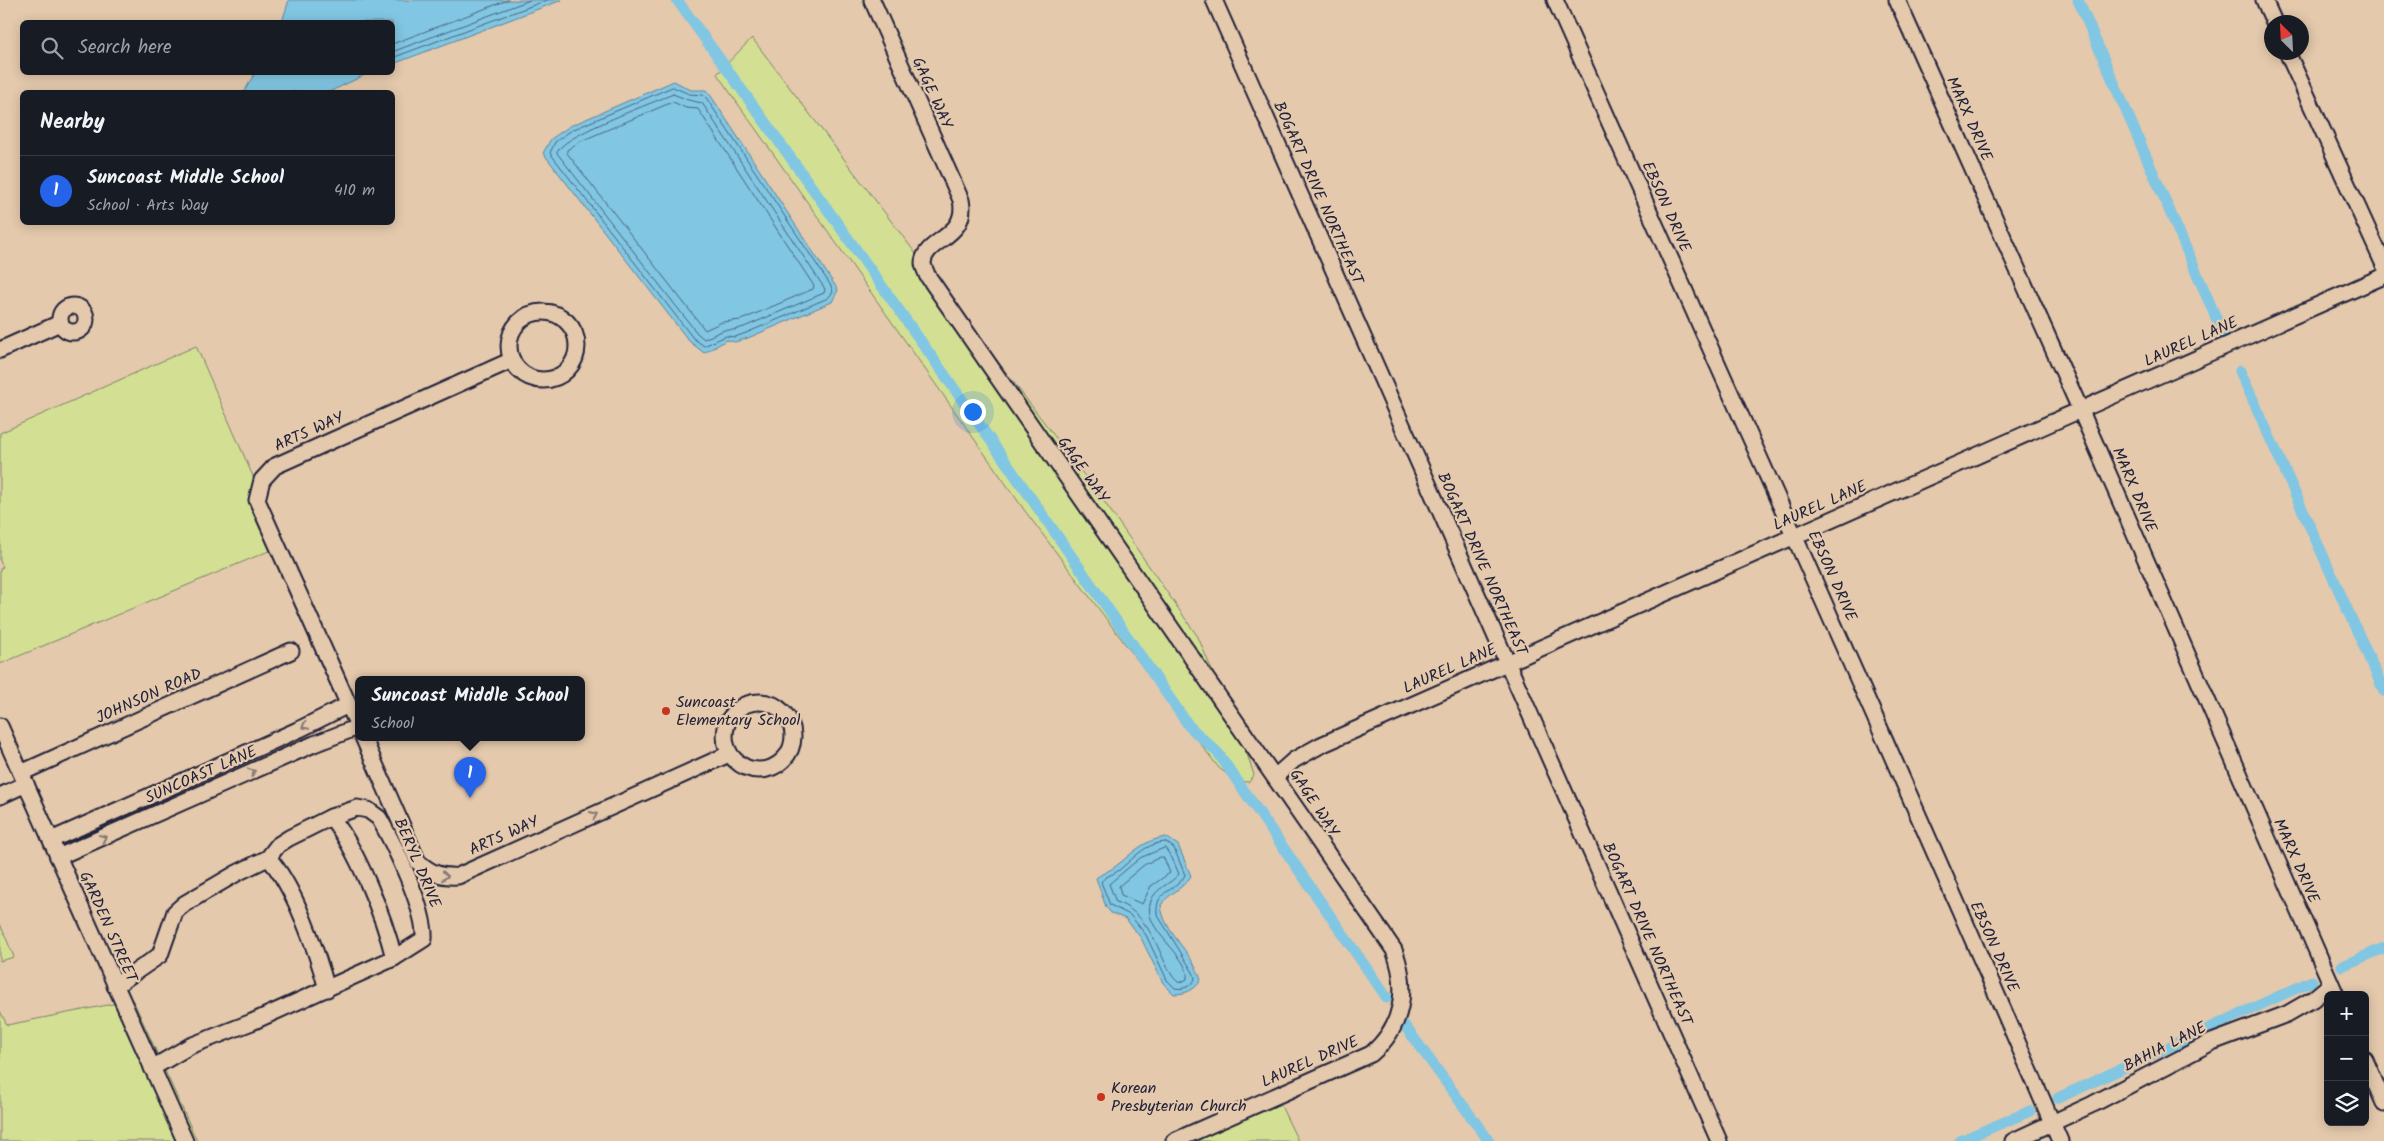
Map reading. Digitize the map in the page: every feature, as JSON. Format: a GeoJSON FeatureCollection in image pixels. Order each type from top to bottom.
{"type":"FeatureCollection","features":[{"type":"Feature","properties":{"kind":"street","name":"GAGE WAY"},"geometry":{"type":"LineString","coordinates":[[872,0],[961,200],[963,211],[960,222],[927,253],[923,264],[927,274],[1276,776],[1336,869],[1387,940]]}},
{"type":"Feature","properties":{"kind":"street","name":"BOGART DRIVE NORTHEAST"},"geometry":{"type":"LineString","coordinates":[[1214,0],[1719,1141]]}},
{"type":"Feature","properties":{"kind":"street","name":"EBSON DRIVE"},"geometry":{"type":"LineString","coordinates":[[1555,0],[1747,432],[1796,536],[2060,1141]]}},
{"type":"Feature","properties":{"kind":"street","name":"MARX DRIVE"},"geometry":{"type":"LineString","coordinates":[[1897,0],[2080,409],[2334,989]]}},
{"type":"Feature","properties":{"kind":"street"},"geometry":{"type":"LineString","coordinates":[[2264,0],[2271,15]]}},
{"type":"Feature","properties":{"kind":"street"},"geometry":{"type":"LineString","coordinates":[[2291,60],[2384,265]]}},
{"type":"Feature","properties":{"kind":"street","name":"LAUREL LANE"},"geometry":{"type":"LineString","coordinates":[[1276,776],[1307,752],[2384,276]]}},
{"type":"Feature","properties":{"kind":"street"},"geometry":{"type":"LineString","coordinates":[[549,312],[567,321],[574,330],[577,350],[574,361],[567,370],[558,376],[548,380],[537,379],[518,369],[512,360],[509,339],[519,321],[528,315],[549,312]]}},
{"type":"Feature","properties":{"kind":"street"},"geometry":{"type":"LineString","coordinates":[[0,350],[60,323]]}},
{"type":"Feature","properties":{"kind":"street","name":"ARTS WAY"},"geometry":{"type":"LineString","coordinates":[[355,720],[257,500],[262,480],[275,466],[512,360]]}},
{"type":"Feature","properties":{"kind":"street","name":"JOHNSON ROAD"},"geometry":{"type":"LineString","coordinates":[[0,796],[23,779],[291,651]]}},
{"type":"Feature","properties":{"kind":"street"},"geometry":{"type":"LineString","coordinates":[[762,701],[773,704],[789,718],[793,730],[793,742],[789,753],[776,765],[759,770],[747,768],[729,754],[724,732],[730,717],[741,706],[762,701]]}},
{"type":"Feature","properties":{"kind":"street","name":"SUNCOAST LANE"},"geometry":{"type":"LineString","coordinates":[[51,840],[300,729],[348,705]]}},
{"type":"Feature","properties":{"kind":"street","name":"GARDEN STREET"},"geometry":{"type":"LineString","coordinates":[[0,726],[185,1141]]}},
{"type":"Feature","properties":{"kind":"street","name":"SUNCOAST LANE"},"geometry":{"type":"LineString","coordinates":[[58,857],[314,744],[355,728]]}},
{"type":"Feature","properties":{"kind":"street","name":"ARTS WAY"},"geometry":{"type":"LineString","coordinates":[[365,741],[418,862],[428,871],[442,877],[458,876],[729,754]]}},
{"type":"Feature","properties":{"kind":"street","name":"BERYL DRIVE"},"geometry":{"type":"LineString","coordinates":[[115,986],[160,955],[175,912],[184,904],[237,872],[268,858],[278,845],[288,838],[331,817],[358,808],[368,810],[379,818],[387,832],[425,927],[424,939],[394,958],[327,989],[190,1046],[152,1068]]}},
{"type":"Feature","properties":{"kind":"street"},"geometry":{"type":"LineString","coordinates":[[331,817],[345,834],[389,937],[394,958]]}},
{"type":"Feature","properties":{"kind":"street"},"geometry":{"type":"LineString","coordinates":[[268,858],[284,876],[321,967],[327,989]]}},
{"type":"Feature","properties":{"kind":"street","name":"LAUREL DRIVE"},"geometry":{"type":"LineString","coordinates":[[1174,1141],[1352,1064],[1371,1054],[1381,1045],[1396,1023],[1402,997],[1398,961],[1387,940]]}},
{"type":"Feature","properties":{"kind":"street","name":"BAHIA LANE"},"geometry":{"type":"LineString","coordinates":[[2013,1141],[2212,1042],[2294,1010],[2334,989]]}},
{"type":"Feature","properties":{"kind":"street"},"geometry":{"type":"LineString","coordinates":[[2369,1069],[2384,1103]]}},
{"type":"Feature","properties":{"kind":"green space"},"geometry":{"type":"Polygon","coordinates":[[[752,38],[1103,500],[1198,637],[1247,754],[1254,775],[1249,782],[1236,781],[1219,768],[1025,511],[717,74],[752,38]]]}},
{"type":"Feature","properties":{"kind":"green space"},"geometry":{"type":"Polygon","coordinates":[[[196,346],[283,545],[0,664],[0,569],[3,567],[0,561],[0,433],[196,346]]]}},
{"type":"Feature","properties":{"kind":"green space"},"geometry":{"type":"Polygon","coordinates":[[[0,924],[14,957],[0,961],[0,924]]]}},
{"type":"Feature","properties":{"kind":"green space"},"geometry":{"type":"Polygon","coordinates":[[[133,1000],[197,1141],[0,1141],[0,1011],[7,1025],[133,1000]]]}},
{"type":"Feature","properties":{"kind":"green space"},"geometry":{"type":"Polygon","coordinates":[[[1279,1102],[1298,1141],[1189,1141],[1279,1102]]]}},
{"type":"Feature","properties":{"kind":"water"},"geometry":{"type":"Polygon","coordinates":[[[289,0],[562,0],[395,63],[395,20],[283,20],[289,0]]]}},
{"type":"Feature","properties":{"kind":"water"},"geometry":{"type":"Polygon","coordinates":[[[254,75],[365,75],[333,90],[245,90],[254,75]]]}},
{"type":"Feature","properties":{"kind":"water"},"geometry":{"type":"Polygon","coordinates":[[[674,81],[691,90],[706,90],[711,96],[838,290],[832,302],[748,338],[735,342],[727,340],[704,353],[689,341],[543,153],[551,139],[570,126],[674,81]]]}},
{"type":"Feature","properties":{"kind":"water"},"geometry":{"type":"Polygon","coordinates":[[[1166,837],[1178,845],[1191,876],[1161,905],[1163,915],[1172,933],[1192,960],[1201,980],[1193,989],[1178,994],[1174,994],[1163,983],[1141,938],[1126,919],[1111,913],[1106,907],[1096,878],[1114,868],[1145,844],[1166,837]]]}},
{"type":"Feature","properties":{"kind":"waterway"},"geometry":{"type":"LineString","coordinates":[[677,0],[807,180],[1063,543],[1189,726],[1218,753],[1387,998]]}},
{"type":"Feature","properties":{"kind":"waterway"},"geometry":{"type":"LineString","coordinates":[[2078,0],[2224,336]]}},
{"type":"Feature","properties":{"kind":"waterway"},"geometry":{"type":"LineString","coordinates":[[2240,371],[2384,691]]}},
{"type":"Feature","properties":{"kind":"waterway"},"geometry":{"type":"LineString","coordinates":[[2342,966],[2384,948]]}},
{"type":"Feature","properties":{"kind":"waterway"},"geometry":{"type":"LineString","coordinates":[[2058,1098],[2312,981]]}},
{"type":"Feature","properties":{"kind":"waterway"},"geometry":{"type":"LineString","coordinates":[[1405,1026],[1489,1141]]}},
{"type":"Feature","properties":{"kind":"waterway"},"geometry":{"type":"LineString","coordinates":[[1960,1141],[2030,1111]]}},
{"type":"Feature","properties":{"kind":"place","name":"Suncoast Elementary School"},"geometry":{"type":"Point","coordinates":[666,711]}},
{"type":"Feature","properties":{"kind":"place","name":"Suncoast Middle School"},"geometry":{"type":"Point","coordinates":[470,798]}},
{"type":"Feature","properties":{"kind":"place","name":"Korean Presbyterian Church"},"geometry":{"type":"Point","coordinates":[1101,1097]}}]}
